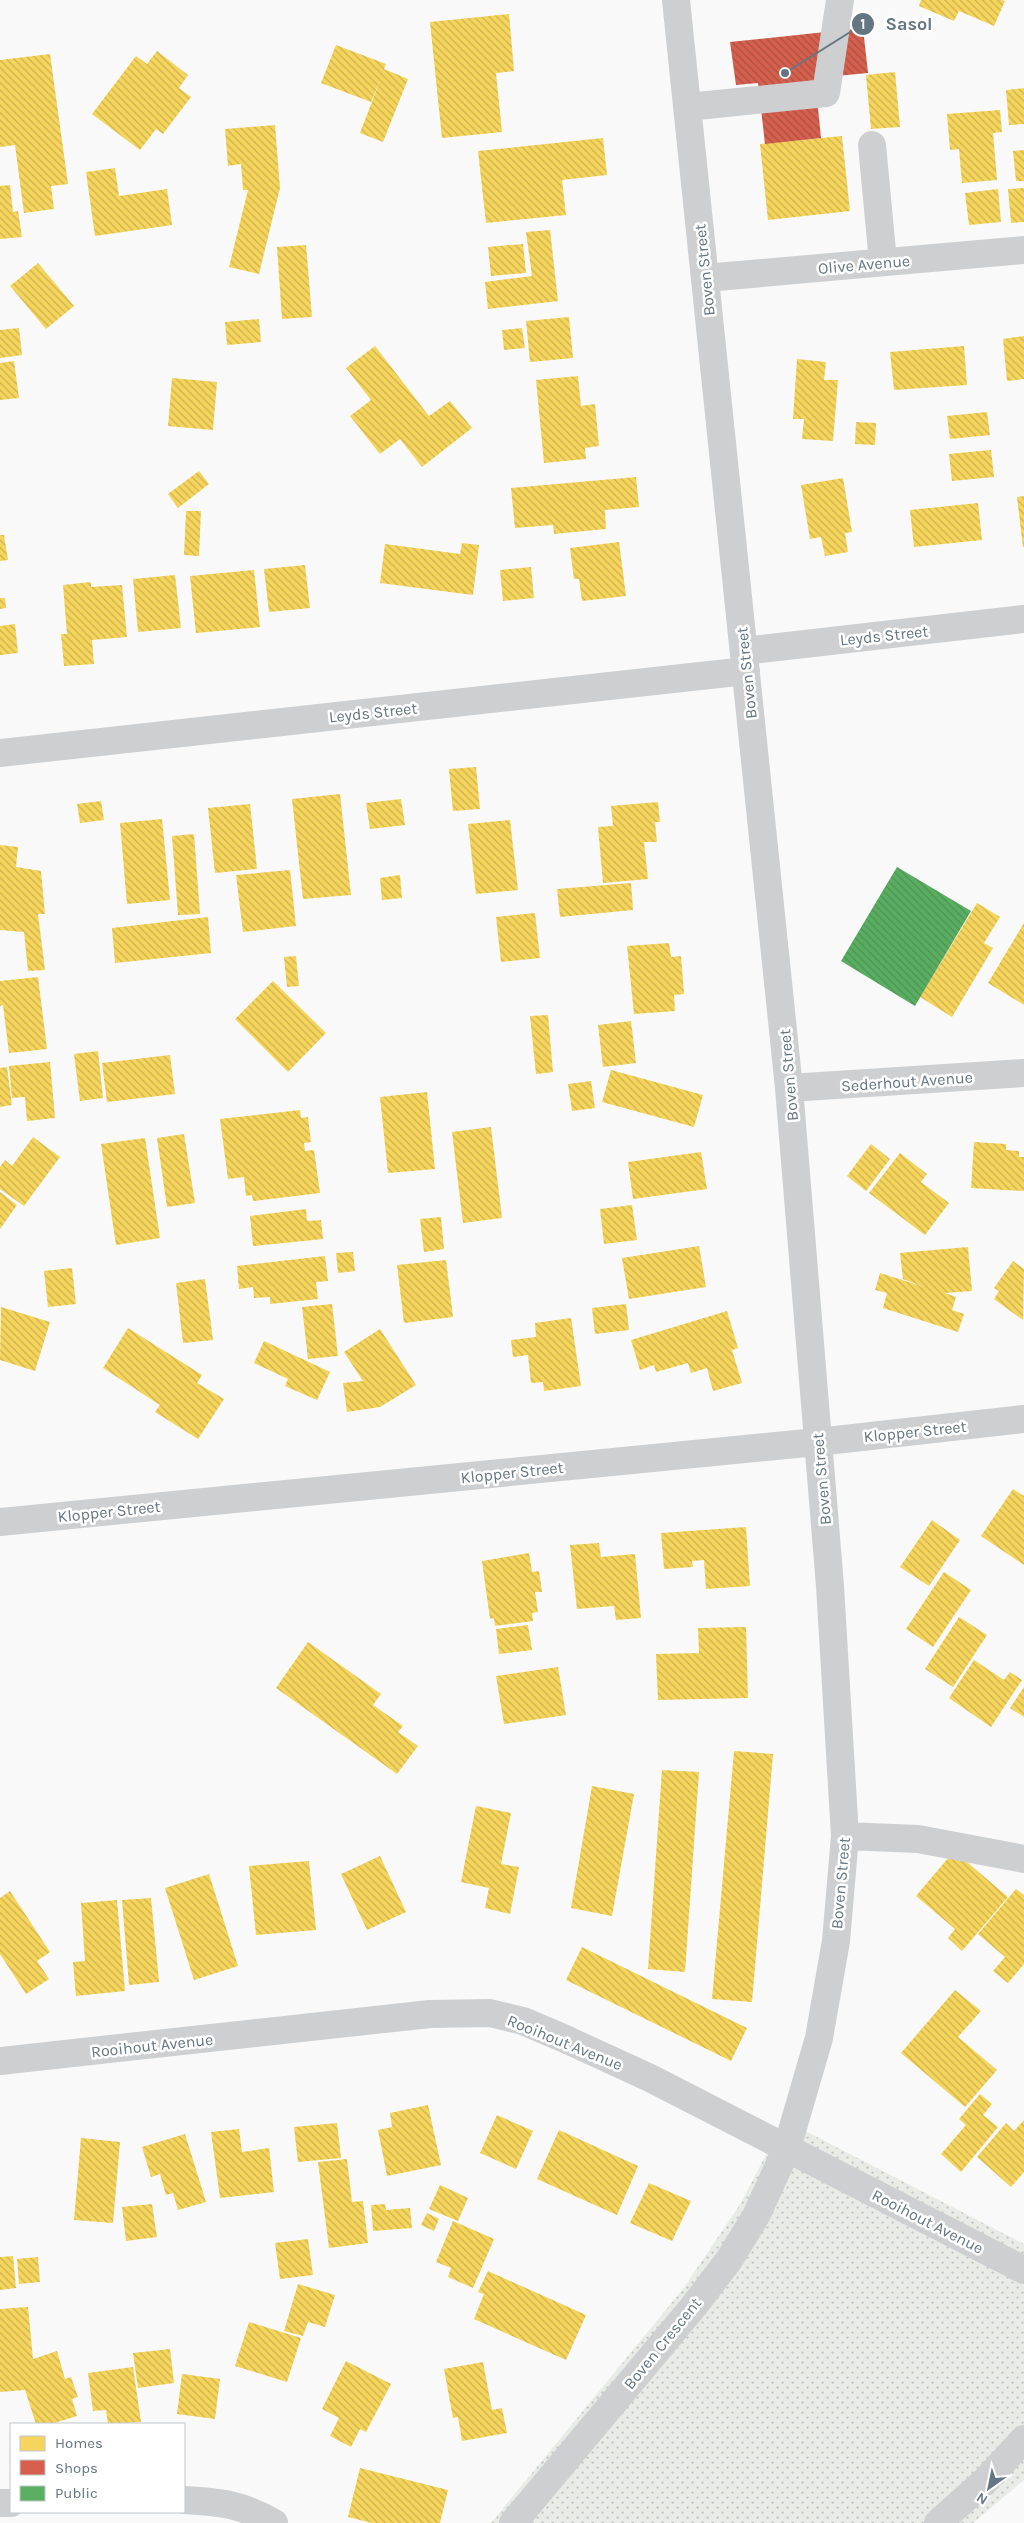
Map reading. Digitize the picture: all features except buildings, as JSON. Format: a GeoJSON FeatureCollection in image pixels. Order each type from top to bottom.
{"type":"FeatureCollection","features":[{"type":"Feature","properties":{"kind":"street","name":"Boven Street"},"geometry":{"type":"LineString","coordinates":[[676,0],[789,1088],[830,1586],[845,1836],[836,1941],[819,2038],[787,2148]]}},
{"type":"Feature","properties":{"kind":"street"},"geometry":{"type":"LineString","coordinates":[[687,107],[826,93],[840,0]]}},
{"type":"Feature","properties":{"kind":"street"},"geometry":{"type":"LineString","coordinates":[[872,145],[883,262]]}},
{"type":"Feature","properties":{"kind":"street","name":"Olive Avenue"},"geometry":{"type":"LineString","coordinates":[[705,278],[1024,250]]}},
{"type":"Feature","properties":{"kind":"street","name":"Leyds Street"},"geometry":{"type":"LineString","coordinates":[[0,753],[745,661],[1024,619]]}},
{"type":"Feature","properties":{"kind":"street","name":"Sederhout Avenue"},"geometry":{"type":"LineString","coordinates":[[789,1088],[1024,1074]]}},
{"type":"Feature","properties":{"kind":"street","name":"Klopper Street"},"geometry":{"type":"LineString","coordinates":[[0,1522],[817,1442],[1024,1419]]}},
{"type":"Feature","properties":{"kind":"street"},"geometry":{"type":"LineString","coordinates":[[845,1836],[918,1839],[1024,1859]]}},
{"type":"Feature","properties":{"kind":"street","name":"Rooihout Avenue"},"geometry":{"type":"LineString","coordinates":[[0,2061],[430,2014],[490,2013],[523,2021],[650,2078],[1024,2270]]}},
{"type":"Feature","properties":{"kind":"street","name":"Boven Crescent"},"geometry":{"type":"LineString","coordinates":[[513,2523],[688,2314],[728,2260],[756,2216],[787,2148]]}},
{"type":"Feature","properties":{"kind":"street"},"geometry":{"type":"LineString","coordinates":[[938,2523],[985,2481],[1024,2439]]}},
{"type":"Feature","properties":{"kind":"street"},"geometry":{"type":"LineString","coordinates":[[185,2500],[224,2503],[251,2510],[274,2523]]}},
{"type":"Feature","properties":{"kind":"shaded area"},"geometry":{"type":"Polygon","coordinates":[[[784,2120],[1024,2244],[1024,2480],[973,2523],[491,2523],[683,2289],[741,2203],[784,2120]]]}},
{"type":"Feature","properties":{"kind":"place","name":"Sasol"},"geometry":{"type":"Point","coordinates":[785,73]}}]}
